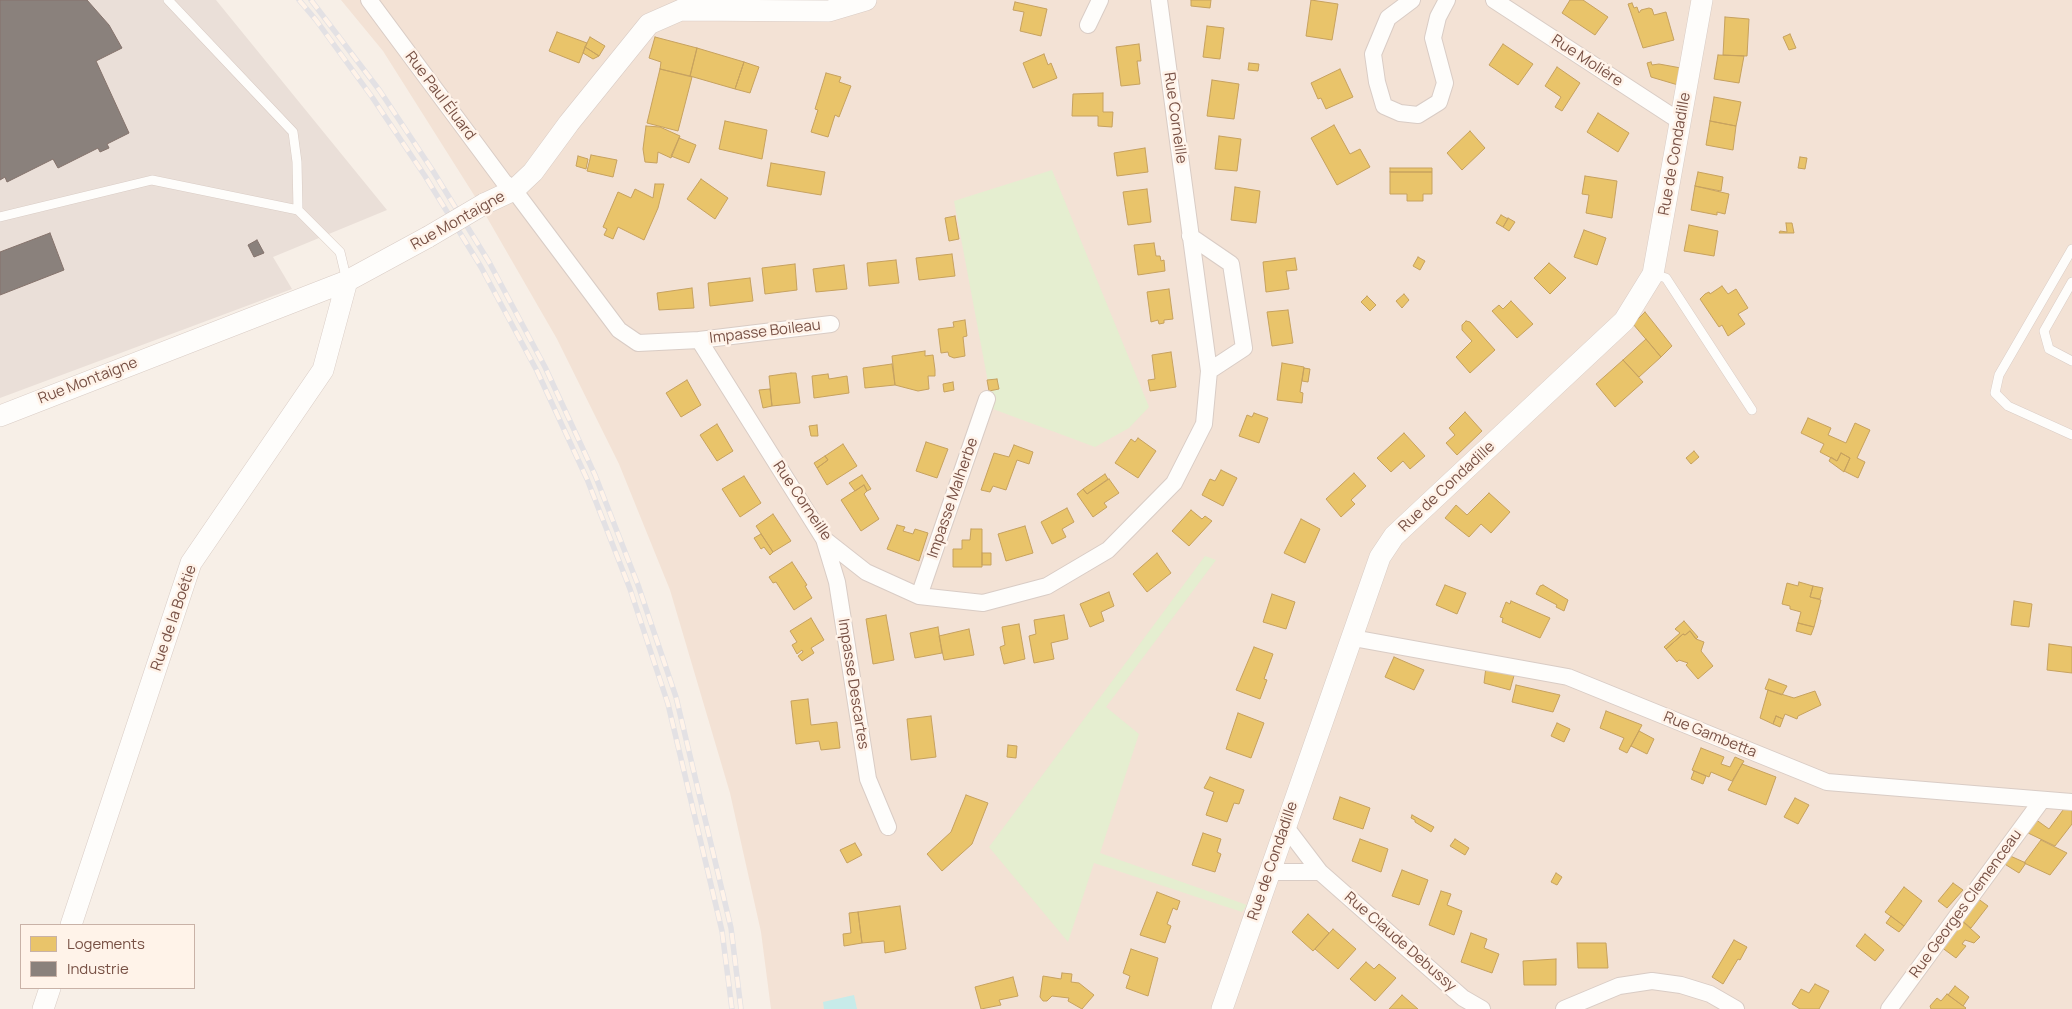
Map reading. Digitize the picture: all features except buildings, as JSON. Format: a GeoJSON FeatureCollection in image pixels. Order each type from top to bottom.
{"type":"FeatureCollection","features":[{"type":"Feature","properties":{"kind":"street","name":"Rue Paul Éluard"},"geometry":{"type":"LineString","coordinates":[[369,0],[504,182],[514,190]]}},
{"type":"Feature","properties":{"kind":"street","name":"Rue Montaigne"},"geometry":{"type":"LineString","coordinates":[[0,416],[346,281],[428,237],[484,204],[514,190],[533,172],[569,123],[649,24],[681,10],[829,11],[866,0]]}},
{"type":"Feature","properties":{"kind":"street"},"geometry":{"type":"LineString","coordinates":[[1088,25],[1100,0]]}},
{"type":"Feature","properties":{"kind":"street","name":"Rue Corneille"},"geometry":{"type":"LineString","coordinates":[[699,340],[824,539],[866,572],[919,596],[984,603],[1047,586],[1108,550],[1174,483],[1204,424],[1208,372],[1159,0]]}},
{"type":"Feature","properties":{"kind":"street"},"geometry":{"type":"LineString","coordinates":[[1412,0],[1388,18],[1373,54],[1377,82],[1384,106],[1400,113],[1418,115],[1438,102],[1445,83],[1433,38],[1438,17],[1447,0]]}},
{"type":"Feature","properties":{"kind":"street","name":"Rue Molière"},"geometry":{"type":"LineString","coordinates":[[1494,0],[1681,122]]}},
{"type":"Feature","properties":{"kind":"street","name":"Rue de Condadille"},"geometry":{"type":"LineString","coordinates":[[1222,1009],[1380,557],[1394,536],[1624,321],[1653,274],[1702,0]]}},
{"type":"Feature","properties":{"kind":"street"},"geometry":{"type":"LineString","coordinates":[[514,190],[619,330],[638,343],[699,340]]}},
{"type":"Feature","properties":{"kind":"street"},"geometry":{"type":"LineString","coordinates":[[1190,236],[1231,264],[1244,348],[1208,372]]}},
{"type":"Feature","properties":{"kind":"street","name":"Rue de la Boétie"},"geometry":{"type":"LineString","coordinates":[[71,924],[191,564],[323,370],[346,281]]}},
{"type":"Feature","properties":{"kind":"street","name":"Impasse Boileau"},"geometry":{"type":"LineString","coordinates":[[699,340],[831,324]]}},
{"type":"Feature","properties":{"kind":"street","name":"Impasse Malherbe"},"geometry":{"type":"LineString","coordinates":[[919,596],[987,399]]}},
{"type":"Feature","properties":{"kind":"street","name":"Impasse Descartes"},"geometry":{"type":"LineString","coordinates":[[824,539],[836,582],[868,779],[888,827]]}},
{"type":"Feature","properties":{"kind":"street","name":"Rue Gambetta"},"geometry":{"type":"LineString","coordinates":[[1353,638],[1568,677],[1827,782],[2072,802]]}},
{"type":"Feature","properties":{"kind":"street","name":"Rue Georges Clemenceau"},"geometry":{"type":"LineString","coordinates":[[1890,1009],[2042,800]]}},
{"type":"Feature","properties":{"kind":"street","name":"Rue Claude Debussy"},"geometry":{"type":"LineString","coordinates":[[1285,826],[1320,872],[1463,998],[1482,1009]]}},
{"type":"Feature","properties":{"kind":"street"},"geometry":{"type":"LineString","coordinates":[[1269,872],[1320,872]]}},
{"type":"Feature","properties":{"kind":"street"},"geometry":{"type":"LineString","coordinates":[[1564,1009],[1619,986],[1652,981],[1681,985],[1710,994],[1736,1009]]}},
{"type":"Feature","properties":{"kind":"street"},"geometry":{"type":"LineString","coordinates":[[43,1009],[50,989]]}},
{"type":"Feature","properties":{"kind":"lane"},"geometry":{"type":"LineString","coordinates":[[168,0],[293,132],[297,162],[298,210]]}},
{"type":"Feature","properties":{"kind":"lane"},"geometry":{"type":"LineString","coordinates":[[0,217],[152,180],[298,210],[340,252],[346,281]]}},
{"type":"Feature","properties":{"kind":"lane"},"geometry":{"type":"LineString","coordinates":[[2072,249],[1999,375],[1995,394],[2008,406],[2072,435]]}},
{"type":"Feature","properties":{"kind":"lane"},"geometry":{"type":"LineString","coordinates":[[1653,274],[1666,278],[1752,410]]}},
{"type":"Feature","properties":{"kind":"lane"},"geometry":{"type":"LineString","coordinates":[[2072,282],[2044,331],[2049,349],[2072,361]]}},
{"type":"Feature","properties":{"kind":"shaded area"},"geometry":{"type":"Polygon","coordinates":[[[0,0],[216,0],[387,210],[273,257],[292,289],[0,398],[0,0]]]}},
{"type":"Feature","properties":{"kind":"shaded area"},"geometry":{"type":"Polygon","coordinates":[[[341,0],[2072,0],[2072,1009],[771,1009],[761,932],[730,793],[670,590],[619,464],[557,339],[474,195],[383,51],[341,0]]]}},
{"type":"Feature","properties":{"kind":"green space"},"geometry":{"type":"Polygon","coordinates":[[[1052,170],[1149,407],[1129,428],[1095,447],[993,409],[954,201],[1052,170]]]}},
{"type":"Feature","properties":{"kind":"green space"},"geometry":{"type":"Polygon","coordinates":[[[1205,556],[1216,560],[1106,707],[1139,734],[1100,853],[1247,905],[1242,912],[1094,863],[1068,942],[989,847],[1205,556]]]}},
{"type":"Feature","properties":{"kind":"water"},"geometry":{"type":"Polygon","coordinates":[[[854,995],[857,1009],[824,1009],[823,1002],[854,995]]]}},
{"type":"Feature","properties":{"kind":"railway"},"geometry":{"type":"LineString","coordinates":[[299,0],[316,20],[372,97],[425,176],[481,267],[537,371],[587,479],[630,589],[668,704],[722,931],[732,1009]]}},
{"type":"Feature","properties":{"kind":"railway"},"geometry":{"type":"LineString","coordinates":[[311,0],[380,91],[433,171],[489,262],[545,367],[595,475],[638,585],[676,697],[731,928],[741,1009]]}}]}
